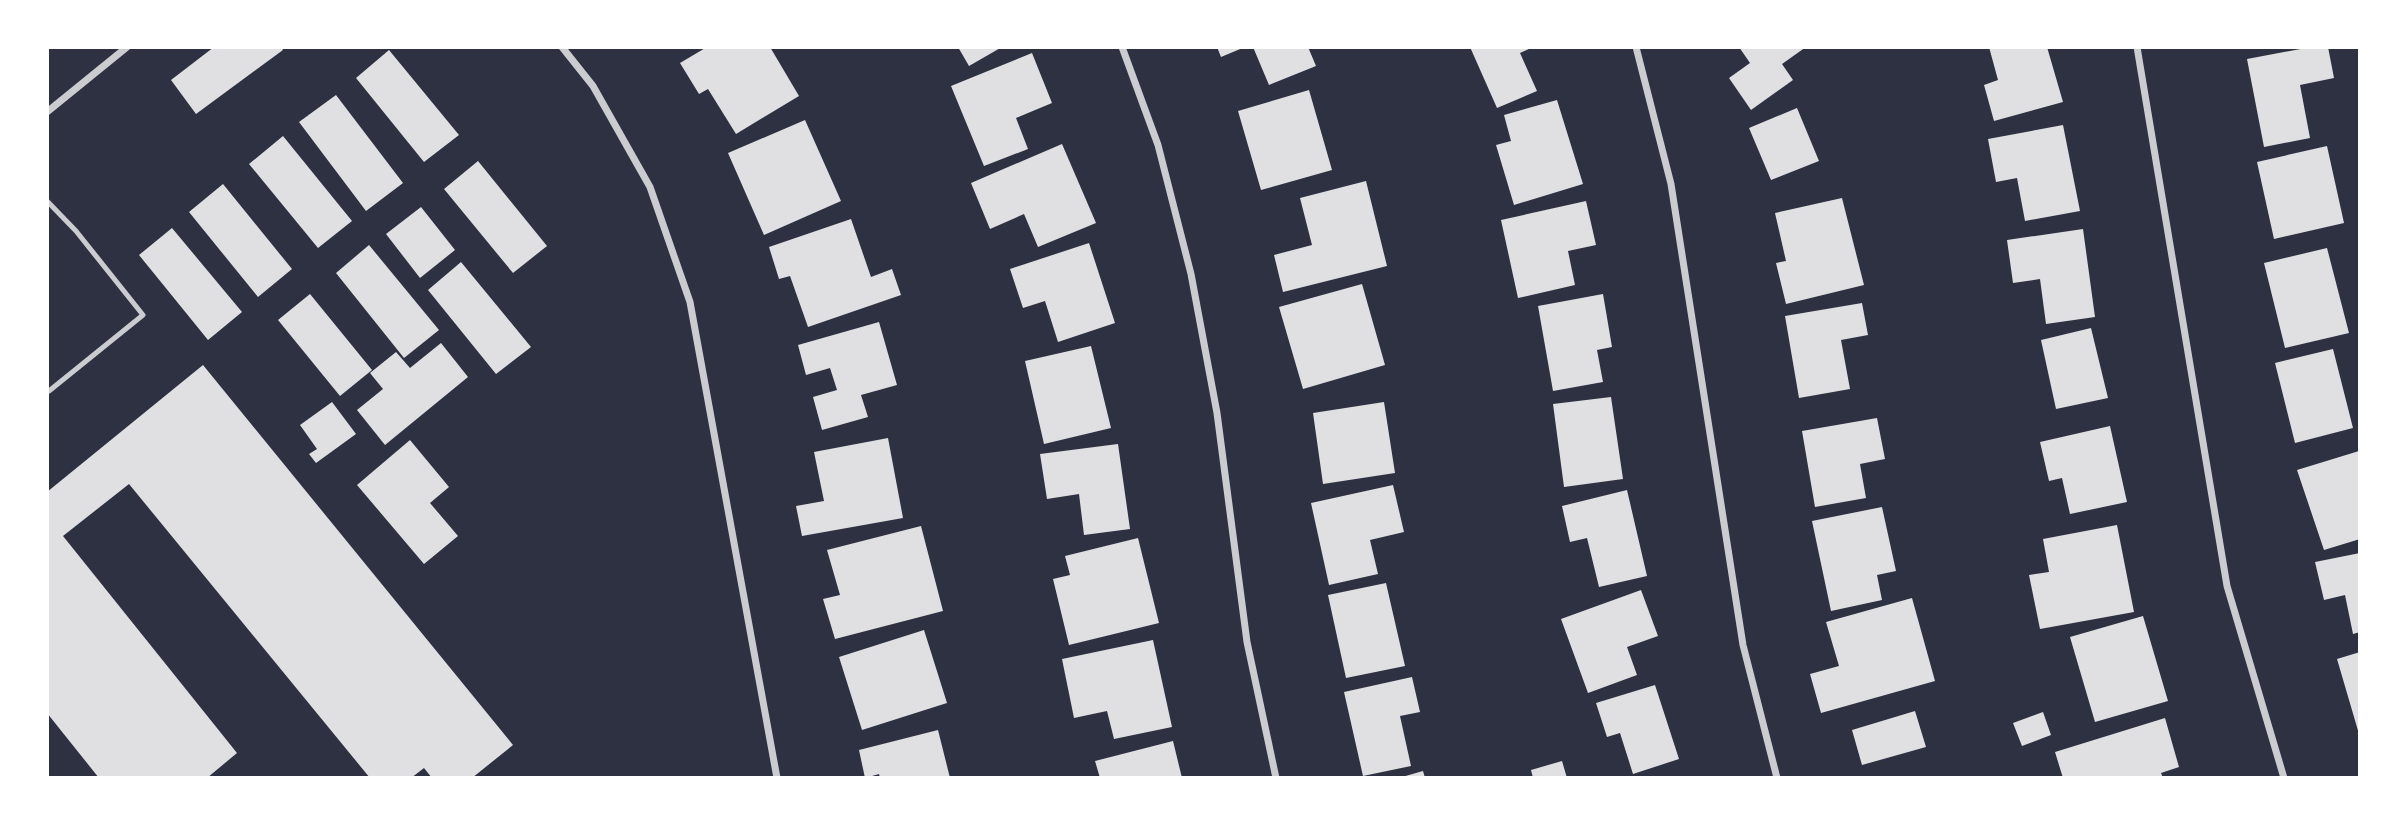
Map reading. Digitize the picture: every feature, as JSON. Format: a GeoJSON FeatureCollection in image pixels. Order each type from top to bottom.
{"type":"FeatureCollection","features":[{"type":"Feature","properties":{"kind":"street"},"geometry":{"type":"LineString","coordinates":[[47,112],[127,47]]}},
{"type":"Feature","properties":{"kind":"street"},"geometry":{"type":"LineString","coordinates":[[562,47],[593,86],[650,187],[690,302],[777,778]]}},
{"type":"Feature","properties":{"kind":"street"},"geometry":{"type":"LineString","coordinates":[[1122,47],[1158,145],[1191,274],[1217,413],[1247,642],[1276,778]]}},
{"type":"Feature","properties":{"kind":"street"},"geometry":{"type":"LineString","coordinates":[[1636,47],[1671,184],[1744,645],[1777,778]]}},
{"type":"Feature","properties":{"kind":"street"},"geometry":{"type":"LineString","coordinates":[[2137,47],[2227,586],[2284,778]]}},
{"type":"Feature","properties":{"kind":"lane"},"geometry":{"type":"LineString","coordinates":[[47,201],[76,231],[143,315],[49,391]]}},
{"type":"Feature","properties":{"kind":"building"},"geometry":{"type":"Polygon","coordinates":[[[214,47],[281,47],[283,50],[196,114],[171,80],[214,47]]]}},
{"type":"Feature","properties":{"kind":"building"},"geometry":{"type":"Polygon","coordinates":[[[707,47],[770,47],[799,96],[736,134],[708,89],[699,94],[680,63],[707,47]]]}},
{"type":"Feature","properties":{"kind":"building"},"geometry":{"type":"Polygon","coordinates":[[[958,47],[1002,47],[969,66],[958,47]]]}},
{"type":"Feature","properties":{"kind":"building"},"geometry":{"type":"Polygon","coordinates":[[[1217,47],[1245,47],[1221,57],[1217,47]]]}},
{"type":"Feature","properties":{"kind":"building"},"geometry":{"type":"Polygon","coordinates":[[[1253,47],[1308,47],[1316,66],[1269,85],[1253,47]]]}},
{"type":"Feature","properties":{"kind":"building"},"geometry":{"type":"Polygon","coordinates":[[[1470,47],[1533,47],[1520,53],[1537,91],[1497,108],[1470,47]]]}},
{"type":"Feature","properties":{"kind":"building"},"geometry":{"type":"Polygon","coordinates":[[[1739,47],[1806,47],[1782,64],[1793,80],[1751,110],[1729,78],[1750,63],[1739,47]]]}},
{"type":"Feature","properties":{"kind":"building"},"geometry":{"type":"Polygon","coordinates":[[[1989,47],[2047,47],[2063,102],[1994,121],[1984,85],[1998,80],[1989,47]]]}},
{"type":"Feature","properties":{"kind":"building"},"geometry":{"type":"Polygon","coordinates":[[[2311,47],[2328,47],[2334,78],[2300,85],[2310,138],[2264,147],[2247,59],[2311,47]]]}},
{"type":"Feature","properties":{"kind":"building"},"geometry":{"type":"Polygon","coordinates":[[[389,50],[459,135],[424,162],[356,78],[389,50]]]}},
{"type":"Feature","properties":{"kind":"building"},"geometry":{"type":"Polygon","coordinates":[[[1032,53],[1052,103],[1016,118],[1028,149],[984,166],[951,86],[1032,53]]]}},
{"type":"Feature","properties":{"kind":"building"},"geometry":{"type":"Polygon","coordinates":[[[1309,90],[1332,170],[1261,190],[1238,111],[1309,90]]]}},
{"type":"Feature","properties":{"kind":"building"},"geometry":{"type":"Polygon","coordinates":[[[336,95],[403,183],[366,211],[299,122],[336,95]]]}},
{"type":"Feature","properties":{"kind":"building"},"geometry":{"type":"Polygon","coordinates":[[[1557,100],[1583,184],[1514,205],[1496,145],[1511,141],[1504,115],[1557,100]]]}},
{"type":"Feature","properties":{"kind":"building"},"geometry":{"type":"Polygon","coordinates":[[[1797,108],[1819,161],[1771,180],[1749,128],[1797,108]]]}},
{"type":"Feature","properties":{"kind":"building"},"geometry":{"type":"Polygon","coordinates":[[[805,120],[841,201],[764,235],[728,153],[805,120]]]}},
{"type":"Feature","properties":{"kind":"building"},"geometry":{"type":"Polygon","coordinates":[[[2063,125],[2080,211],[2025,221],[2017,178],[1996,182],[1988,139],[2063,125]]]}},
{"type":"Feature","properties":{"kind":"building"},"geometry":{"type":"Polygon","coordinates":[[[283,136],[352,221],[318,248],[249,164],[283,136]]]}},
{"type":"Feature","properties":{"kind":"building"},"geometry":{"type":"Polygon","coordinates":[[[1062,144],[1096,223],[1038,247],[1024,214],[990,229],[971,183],[1062,144]]]}},
{"type":"Feature","properties":{"kind":"building"},"geometry":{"type":"Polygon","coordinates":[[[2327,146],[2344,223],[2274,239],[2257,162],[2327,146]]]}},
{"type":"Feature","properties":{"kind":"building"},"geometry":{"type":"Polygon","coordinates":[[[478,161],[547,246],[513,273],[444,189],[478,161]]]}},
{"type":"Feature","properties":{"kind":"building"},"geometry":{"type":"Polygon","coordinates":[[[1366,181],[1387,266],[1283,292],[1274,255],[1312,245],[1300,198],[1366,181]]]}},
{"type":"Feature","properties":{"kind":"building"},"geometry":{"type":"Polygon","coordinates":[[[223,184],[292,269],[258,297],[189,212],[223,184]]]}},
{"type":"Feature","properties":{"kind":"building"},"geometry":{"type":"Polygon","coordinates":[[[1842,198],[1864,285],[1786,304],[1776,263],[1786,261],[1775,213],[1842,198]]]}},
{"type":"Feature","properties":{"kind":"building"},"geometry":{"type":"Polygon","coordinates":[[[1586,201],[1596,245],[1568,251],[1575,285],[1518,298],[1501,220],[1586,201]]]}},
{"type":"Feature","properties":{"kind":"building"},"geometry":{"type":"Polygon","coordinates":[[[421,207],[455,250],[420,278],[386,234],[421,207]]]}},
{"type":"Feature","properties":{"kind":"building"},"geometry":{"type":"Polygon","coordinates":[[[851,219],[871,277],[892,269],[901,295],[808,327],[790,276],[779,279],[769,247],[851,219]]]}},
{"type":"Feature","properties":{"kind":"building"},"geometry":{"type":"Polygon","coordinates":[[[172,228],[242,312],[208,340],[139,255],[172,228]]]}},
{"type":"Feature","properties":{"kind":"building"},"geometry":{"type":"Polygon","coordinates":[[[2083,229],[2095,317],[2046,324],[2040,279],[2013,283],[2007,240],[2083,229]]]}},
{"type":"Feature","properties":{"kind":"building"},"geometry":{"type":"Polygon","coordinates":[[[1089,243],[1115,323],[1058,342],[1045,301],[1023,308],[1010,269],[1089,243]]]}},
{"type":"Feature","properties":{"kind":"building"},"geometry":{"type":"Polygon","coordinates":[[[369,245],[439,330],[404,358],[336,273],[369,245]]]}},
{"type":"Feature","properties":{"kind":"building"},"geometry":{"type":"Polygon","coordinates":[[[2327,248],[2349,333],[2285,348],[2264,263],[2327,248]]]}},
{"type":"Feature","properties":{"kind":"building"},"geometry":{"type":"Polygon","coordinates":[[[461,262],[531,347],[496,374],[428,290],[461,262]]]}},
{"type":"Feature","properties":{"kind":"building"},"geometry":{"type":"Polygon","coordinates":[[[1362,284],[1385,365],[1303,389],[1279,307],[1362,284]]]}},
{"type":"Feature","properties":{"kind":"building"},"geometry":{"type":"Polygon","coordinates":[[[310,294],[372,370],[340,396],[278,320],[310,294]]]}},
{"type":"Feature","properties":{"kind":"building"},"geometry":{"type":"Polygon","coordinates":[[[1603,294],[1612,347],[1597,350],[1603,382],[1553,391],[1538,306],[1603,294]]]}},
{"type":"Feature","properties":{"kind":"building"},"geometry":{"type":"Polygon","coordinates":[[[1862,303],[1868,335],[1841,340],[1850,389],[1799,398],[1785,316],[1862,303]]]}},
{"type":"Feature","properties":{"kind":"building"},"geometry":{"type":"Polygon","coordinates":[[[879,322],[897,385],[861,395],[868,417],[822,430],[813,397],[837,390],[830,368],[806,375],[798,345],[879,322]]]}},
{"type":"Feature","properties":{"kind":"building"},"geometry":{"type":"Polygon","coordinates":[[[2091,328],[2108,398],[2056,409],[2041,340],[2091,328]]]}},
{"type":"Feature","properties":{"kind":"building"},"geometry":{"type":"Polygon","coordinates":[[[441,343],[468,377],[385,445],[357,410],[383,389],[370,373],[396,352],[410,368],[441,343]]]}},
{"type":"Feature","properties":{"kind":"building"},"geometry":{"type":"Polygon","coordinates":[[[1091,346],[1111,428],[1044,444],[1025,361],[1091,346]]]}},
{"type":"Feature","properties":{"kind":"building"},"geometry":{"type":"Polygon","coordinates":[[[2333,349],[2353,428],[2295,443],[2275,363],[2333,349]]]}},
{"type":"Feature","properties":{"kind":"building"},"geometry":{"type":"Polygon","coordinates":[[[203,365],[513,745],[472,778],[432,778],[424,768],[411,778],[370,778],[129,484],[63,536],[237,753],[207,778],[99,778],[47,713],[47,492],[203,365]]]}},
{"type":"Feature","properties":{"kind":"building"},"geometry":{"type":"Polygon","coordinates":[[[1611,397],[1623,479],[1564,487],[1553,404],[1611,397]]]}},
{"type":"Feature","properties":{"kind":"building"},"geometry":{"type":"Polygon","coordinates":[[[332,402],[356,434],[316,463],[309,454],[317,449],[300,425],[332,402]]]}},
{"type":"Feature","properties":{"kind":"building"},"geometry":{"type":"Polygon","coordinates":[[[1384,402],[1395,473],[1323,484],[1313,413],[1384,402]]]}},
{"type":"Feature","properties":{"kind":"building"},"geometry":{"type":"Polygon","coordinates":[[[1877,418],[1885,459],[1860,464],[1866,498],[1815,507],[1802,431],[1877,418]]]}},
{"type":"Feature","properties":{"kind":"building"},"geometry":{"type":"Polygon","coordinates":[[[2110,426],[2127,502],[2070,514],[2062,478],[2049,481],[2040,442],[2110,426]]]}},
{"type":"Feature","properties":{"kind":"building"},"geometry":{"type":"Polygon","coordinates":[[[888,438],[903,518],[802,536],[796,506],[824,501],[814,452],[888,438]]]}},
{"type":"Feature","properties":{"kind":"building"},"geometry":{"type":"Polygon","coordinates":[[[410,440],[449,487],[430,503],[458,536],[424,564],[357,485],[410,440]]]}},
{"type":"Feature","properties":{"kind":"building"},"geometry":{"type":"Polygon","coordinates":[[[1118,444],[1130,529],[1084,535],[1079,494],[1047,499],[1040,454],[1118,444]]]}},
{"type":"Feature","properties":{"kind":"building"},"geometry":{"type":"Polygon","coordinates":[[[2359,451],[2360,539],[2324,550],[2297,470],[2359,451]]]}},
{"type":"Feature","properties":{"kind":"building"},"geometry":{"type":"Polygon","coordinates":[[[1393,485],[1404,532],[1370,540],[1378,574],[1329,585],[1311,503],[1393,485]]]}},
{"type":"Feature","properties":{"kind":"building"},"geometry":{"type":"Polygon","coordinates":[[[1627,490],[1647,576],[1599,587],[1587,538],[1570,542],[1562,506],[1627,490]]]}},
{"type":"Feature","properties":{"kind":"building"},"geometry":{"type":"Polygon","coordinates":[[[1882,507],[1896,571],[1877,575],[1882,600],[1831,611],[1812,521],[1882,507]]]}},
{"type":"Feature","properties":{"kind":"building"},"geometry":{"type":"Polygon","coordinates":[[[2117,525],[2134,612],[2040,629],[2029,575],[2049,572],[2043,539],[2117,525]]]}},
{"type":"Feature","properties":{"kind":"building"},"geometry":{"type":"Polygon","coordinates":[[[921,526],[943,611],[835,639],[823,599],[840,595],[827,550],[921,526]]]}},
{"type":"Feature","properties":{"kind":"building"},"geometry":{"type":"Polygon","coordinates":[[[1138,538],[1159,623],[1069,645],[1053,579],[1070,575],[1065,556],[1138,538]]]}},
{"type":"Feature","properties":{"kind":"building"},"geometry":{"type":"Polygon","coordinates":[[[2360,553],[2360,632],[2353,634],[2345,595],[2324,600],[2315,562],[2360,553]]]}},
{"type":"Feature","properties":{"kind":"building"},"geometry":{"type":"Polygon","coordinates":[[[1386,583],[1405,666],[1346,678],[1328,595],[1386,583]]]}},
{"type":"Feature","properties":{"kind":"building"},"geometry":{"type":"Polygon","coordinates":[[[1641,590],[1658,636],[1627,647],[1637,675],[1588,693],[1561,619],[1641,590]]]}},
{"type":"Feature","properties":{"kind":"building"},"geometry":{"type":"Polygon","coordinates":[[[1912,598],[1935,681],[1821,713],[1810,674],[1839,666],[1826,622],[1912,598]]]}},
{"type":"Feature","properties":{"kind":"building"},"geometry":{"type":"Polygon","coordinates":[[[2143,616],[2168,701],[2095,722],[2070,637],[2143,616]]]}},
{"type":"Feature","properties":{"kind":"building"},"geometry":{"type":"Polygon","coordinates":[[[924,630],[947,703],[862,730],[839,657],[924,630]]]}},
{"type":"Feature","properties":{"kind":"building"},"geometry":{"type":"Polygon","coordinates":[[[1153,640],[1172,727],[1114,739],[1107,711],[1074,718],[1062,659],[1153,640]]]}},
{"type":"Feature","properties":{"kind":"building"},"geometry":{"type":"Polygon","coordinates":[[[2360,652],[2360,734],[2359,734],[2337,659],[2360,652]]]}},
{"type":"Feature","properties":{"kind":"building"},"geometry":{"type":"Polygon","coordinates":[[[1412,677],[1420,712],[1400,716],[1411,766],[1363,776],[1344,692],[1412,677]]]}},
{"type":"Feature","properties":{"kind":"building"},"geometry":{"type":"Polygon","coordinates":[[[1655,685],[1679,759],[1633,774],[1620,733],[1607,737],[1596,703],[1655,685]]]}},
{"type":"Feature","properties":{"kind":"building"},"geometry":{"type":"Polygon","coordinates":[[[1915,711],[1926,747],[1862,765],[1852,730],[1915,711]]]}},
{"type":"Feature","properties":{"kind":"building"},"geometry":{"type":"Polygon","coordinates":[[[2043,712],[2051,735],[2022,746],[2013,723],[2043,712]]]}},
{"type":"Feature","properties":{"kind":"building"},"geometry":{"type":"Polygon","coordinates":[[[2165,718],[2179,767],[2161,773],[2163,778],[2063,778],[2055,752],[2165,718]]]}},
{"type":"Feature","properties":{"kind":"building"},"geometry":{"type":"Polygon","coordinates":[[[938,730],[950,778],[880,778],[879,774],[865,778],[859,750],[938,730]]]}},
{"type":"Feature","properties":{"kind":"building"},"geometry":{"type":"Polygon","coordinates":[[[1173,741],[1182,778],[1100,778],[1095,761],[1173,741]]]}},
{"type":"Feature","properties":{"kind":"building"},"geometry":{"type":"Polygon","coordinates":[[[1562,761],[1567,778],[1533,778],[1531,770],[1562,761]]]}},
{"type":"Feature","properties":{"kind":"building"},"geometry":{"type":"Polygon","coordinates":[[[1423,771],[1425,778],[1402,778],[1402,777],[1423,771]]]}}]}
